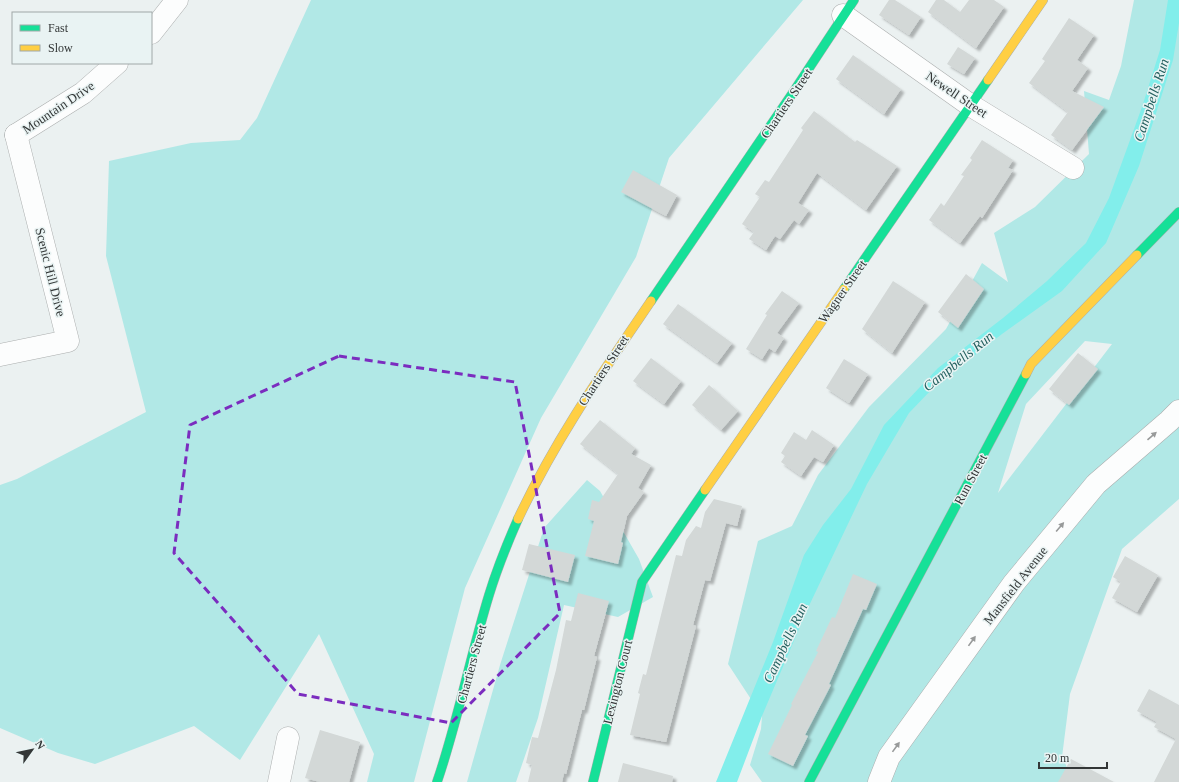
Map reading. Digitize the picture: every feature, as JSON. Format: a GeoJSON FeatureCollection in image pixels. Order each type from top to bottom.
{"type":"FeatureCollection","features":[{"type":"Feature","properties":{"kind":"street"},"geometry":{"type":"LineString","coordinates":[[152,32],[177,0]]}},
{"type":"Feature","properties":{"kind":"street","name":"Wagner Street"},"geometry":{"type":"LineString","coordinates":[[642,582],[1043,0]]}},
{"type":"Feature","properties":{"kind":"street","name":"Newell Street"},"geometry":{"type":"LineString","coordinates":[[848,8],[970,105],[1073,168]]}},
{"type":"Feature","properties":{"kind":"street","name":"Chartiers Street"},"geometry":{"type":"LineString","coordinates":[[437,782],[460,708],[490,594],[508,543],[531,491],[556,445],[589,392],[792,94],[848,8]]}},
{"type":"Feature","properties":{"kind":"street","name":"Mountain Drive"},"geometry":{"type":"LineString","coordinates":[[8,133],[82,93],[116,64]]}},
{"type":"Feature","properties":{"kind":"street","name":"Scenic Hill Drive"},"geometry":{"type":"LineString","coordinates":[[0,355],[68,341],[8,133]]}},
{"type":"Feature","properties":{"kind":"street","name":"Run Street"},"geometry":{"type":"LineString","coordinates":[[809,782],[1031,364],[1179,212]]}},
{"type":"Feature","properties":{"kind":"street","name":"Mansfield Avenue"},"geometry":{"type":"LineString","coordinates":[[880,782],[889,757],[1014,583],[1096,484],[1179,411]]}},
{"type":"Feature","properties":{"kind":"street","name":"Lexington Court"},"geometry":{"type":"LineString","coordinates":[[592,782],[642,582]]}},
{"type":"Feature","properties":{"kind":"street"},"geometry":{"type":"LineString","coordinates":[[279,782],[288,738]]}},
{"type":"Feature","properties":{"kind":"highlighted area"},"geometry":{"type":"Polygon","coordinates":[[[339,356],[515,382],[560,613],[451,723],[298,694],[174,553],[190,425],[339,356]]]}},
{"type":"Feature","properties":{"kind":"shaded area"},"geometry":{"type":"Polygon","coordinates":[[[311,0],[803,0],[669,158],[636,257],[541,418],[465,588],[414,782],[367,782],[374,754],[319,634],[240,760],[194,726],[95,764],[58,753],[0,728],[0,485],[17,479],[146,412],[106,256],[109,161],[191,143],[240,140],[257,118],[311,0]]]}},
{"type":"Feature","properties":{"kind":"shaded area"},"geometry":{"type":"Polygon","coordinates":[[[1134,0],[1179,0],[1179,499],[1122,549],[1070,694],[1062,757],[1074,782],[762,782],[750,765],[761,729],[762,716],[728,664],[758,541],[792,526],[818,475],[869,407],[946,329],[982,263],[1008,282],[994,233],[1035,207],[1089,154],[1084,91],[1109,100],[1121,66],[1134,0]],[[1085,341],[1026,404],[998,493],[1112,344],[1085,341]]]}},
{"type":"Feature","properties":{"kind":"shaded area"},"geometry":{"type":"Polygon","coordinates":[[[587,480],[600,491],[639,559],[653,597],[618,617],[564,605],[538,718],[516,782],[467,782],[500,665],[544,528],[587,480]]]}},
{"type":"Feature","properties":{"kind":"water","name":"Campbells Run"},"geometry":{"type":"Polygon","coordinates":[[[1168,0],[1179,0],[1179,23],[1173,60],[1139,166],[1106,243],[1062,291],[1002,334],[934,387],[909,413],[867,484],[807,610],[762,716],[737,782],[716,782],[773,642],[804,555],[823,525],[851,489],[884,425],[938,368],[1003,318],[1047,281],[1086,243],[1109,198],[1142,107],[1160,50],[1168,0]]]}},
{"type":"Feature","properties":{"kind":"building"},"geometry":{"type":"Polygon","coordinates":[[[889,0],[895,0],[921,17],[909,35],[879,15],[889,0]]]}},
{"type":"Feature","properties":{"kind":"building"},"geometry":{"type":"Polygon","coordinates":[[[936,0],[944,0],[960,12],[969,0],[994,0],[1004,7],[976,48],[928,12],[936,0]]]}},
{"type":"Feature","properties":{"kind":"building"},"geometry":{"type":"Polygon","coordinates":[[[1069,18],[1094,35],[1077,60],[1088,68],[1072,91],[1104,107],[1072,150],[1051,135],[1068,112],[1029,83],[1045,61],[1042,59],[1069,18]]]}},
{"type":"Feature","properties":{"kind":"building"},"geometry":{"type":"Polygon","coordinates":[[[958,47],[975,58],[964,74],[947,64],[958,47]]]}},
{"type":"Feature","properties":{"kind":"building"},"geometry":{"type":"Polygon","coordinates":[[[853,55],[901,89],[884,114],[836,79],[853,55]]]}},
{"type":"Feature","properties":{"kind":"building"},"geometry":{"type":"Polygon","coordinates":[[[814,111],[855,142],[857,140],[897,166],[866,210],[817,173],[798,203],[809,210],[799,224],[794,220],[780,239],[775,236],[766,250],[749,239],[754,232],[742,224],[760,197],[755,194],[765,180],[769,182],[803,130],[801,128],[814,111]]]}},
{"type":"Feature","properties":{"kind":"building"},"geometry":{"type":"Polygon","coordinates":[[[982,140],[1013,160],[1008,168],[1013,170],[982,218],[980,216],[960,243],[929,220],[941,203],[944,206],[964,176],[961,175],[972,160],[970,158],[982,140]]]}},
{"type":"Feature","properties":{"kind":"building"},"geometry":{"type":"Polygon","coordinates":[[[633,170],[677,195],[666,216],[621,192],[633,170]]]}},
{"type":"Feature","properties":{"kind":"building"},"geometry":{"type":"Polygon","coordinates":[[[966,274],[984,289],[958,328],[938,312],[966,274]]]}},
{"type":"Feature","properties":{"kind":"building"},"geometry":{"type":"Polygon","coordinates":[[[893,281],[925,302],[892,353],[862,329],[893,281]]]}},
{"type":"Feature","properties":{"kind":"building"},"geometry":{"type":"Polygon","coordinates":[[[782,291],[799,303],[777,333],[784,338],[775,352],[769,348],[762,359],[746,349],[767,315],[765,314],[782,291]]]}},
{"type":"Feature","properties":{"kind":"building"},"geometry":{"type":"Polygon","coordinates":[[[678,304],[732,343],[717,363],[663,324],[678,304]]]}},
{"type":"Feature","properties":{"kind":"building"},"geometry":{"type":"Polygon","coordinates":[[[1078,353],[1098,369],[1069,405],[1049,389],[1078,353]]]}},
{"type":"Feature","properties":{"kind":"building"},"geometry":{"type":"Polygon","coordinates":[[[651,358],[681,381],[664,404],[633,381],[651,358]]]}},
{"type":"Feature","properties":{"kind":"building"},"geometry":{"type":"Polygon","coordinates":[[[844,359],[868,374],[849,403],[826,388],[844,359]]]}},
{"type":"Feature","properties":{"kind":"building"},"geometry":{"type":"Polygon","coordinates":[[[709,385],[738,411],[721,430],[692,405],[709,385]]]}},
{"type":"Feature","properties":{"kind":"building"},"geometry":{"type":"Polygon","coordinates":[[[600,420],[635,448],[631,454],[651,465],[638,488],[644,492],[627,516],[618,564],[585,556],[594,521],[588,519],[592,500],[599,502],[618,474],[580,444],[600,420]]]}},
{"type":"Feature","properties":{"kind":"building"},"geometry":{"type":"Polygon","coordinates":[[[812,430],[834,445],[823,462],[814,457],[801,476],[781,462],[785,456],[781,453],[794,432],[806,440],[812,430]]]}},
{"type":"Feature","properties":{"kind":"building"},"geometry":{"type":"Polygon","coordinates":[[[714,499],[742,506],[737,526],[726,523],[710,581],[705,580],[693,625],[696,626],[666,742],[630,735],[640,694],[638,693],[643,674],[646,675],[676,555],[682,556],[686,540],[696,526],[701,528],[705,512],[714,499]]]}},
{"type":"Feature","properties":{"kind":"building"},"geometry":{"type":"Polygon","coordinates":[[[529,544],[575,555],[568,582],[522,570],[529,544]]]}},
{"type":"Feature","properties":{"kind":"building"},"geometry":{"type":"Polygon","coordinates":[[[1125,556],[1158,575],[1137,612],[1112,598],[1121,582],[1113,577],[1125,556]]]}},
{"type":"Feature","properties":{"kind":"building"},"geometry":{"type":"Polygon","coordinates":[[[853,574],[877,584],[866,610],[863,609],[829,684],[831,685],[805,735],[808,736],[793,766],[768,754],[792,705],[791,704],[818,652],[816,651],[832,617],[835,618],[853,574]]]}},
{"type":"Feature","properties":{"kind":"building"},"geometry":{"type":"Polygon","coordinates":[[[578,593],[609,601],[594,656],[597,657],[584,710],[582,710],[566,774],[564,773],[562,782],[528,782],[532,765],[526,763],[532,737],[538,738],[556,670],[566,620],[571,621],[578,593]]]}},
{"type":"Feature","properties":{"kind":"building"},"geometry":{"type":"Polygon","coordinates":[[[1149,689],[1179,705],[1179,782],[1154,782],[1176,739],[1154,727],[1157,722],[1137,711],[1149,689]]]}},
{"type":"Feature","properties":{"kind":"building"},"geometry":{"type":"Polygon","coordinates":[[[320,730],[360,742],[349,782],[320,782],[305,778],[320,730]]]}},
{"type":"Feature","properties":{"kind":"building"},"geometry":{"type":"Polygon","coordinates":[[[1071,759],[1114,782],[1058,782],[1071,759]]]}},
{"type":"Feature","properties":{"kind":"building"},"geometry":{"type":"Polygon","coordinates":[[[623,763],[673,776],[672,782],[618,782],[623,763]]]}},
{"type":"Feature","properties":{"kind":"traffic: fast"},"geometry":{"type":"LineString","coordinates":[[651,301],[854,0]]}},
{"type":"Feature","properties":{"kind":"traffic: fast"},"geometry":{"type":"LineString","coordinates":[[844,289],[988,80]]}},
{"type":"Feature","properties":{"kind":"traffic: fast"},"geometry":{"type":"LineString","coordinates":[[1137,255],[1179,212]]}},
{"type":"Feature","properties":{"kind":"traffic: fast"},"geometry":{"type":"LineString","coordinates":[[809,782],[1026,374]]}},
{"type":"Feature","properties":{"kind":"traffic: fast"},"geometry":{"type":"LineString","coordinates":[[593,782],[642,582],[705,490]]}},
{"type":"Feature","properties":{"kind":"traffic: fast"},"geometry":{"type":"LineString","coordinates":[[437,782],[489,595],[502,557],[518,519]]}},
{"type":"Feature","properties":{"kind":"traffic: slow"},"geometry":{"type":"LineString","coordinates":[[988,80],[1043,0]]}},
{"type":"Feature","properties":{"kind":"traffic: slow"},"geometry":{"type":"LineString","coordinates":[[1026,374],[1031,364],[1137,255]]}},
{"type":"Feature","properties":{"kind":"traffic: slow"},"geometry":{"type":"LineString","coordinates":[[705,490],[844,289]]}},
{"type":"Feature","properties":{"kind":"traffic: slow"},"geometry":{"type":"LineString","coordinates":[[518,519],[563,434],[651,301]]}}]}
